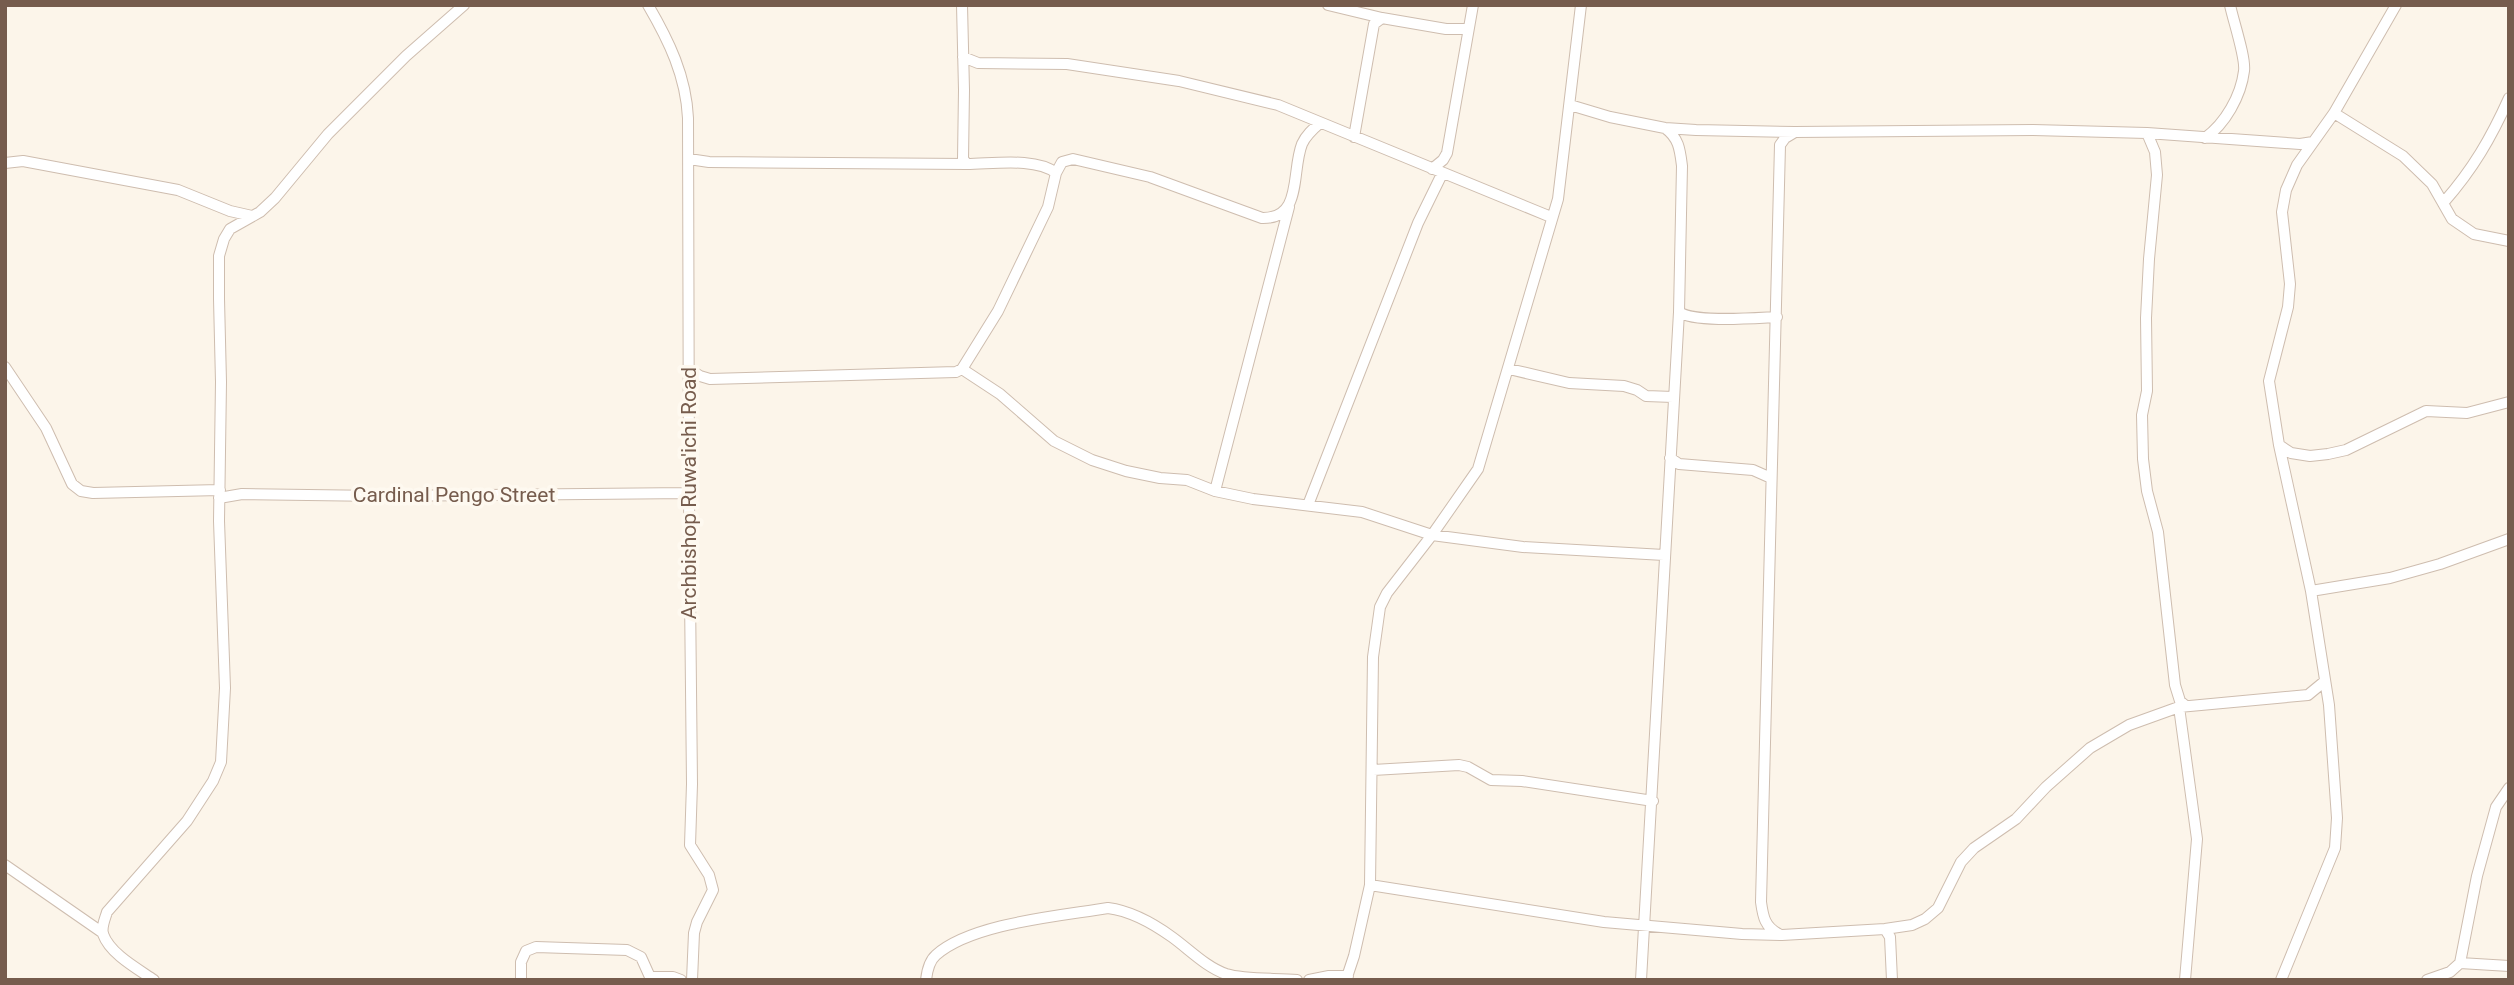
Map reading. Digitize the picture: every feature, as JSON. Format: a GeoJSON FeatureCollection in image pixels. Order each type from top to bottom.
{"type":"FeatureCollection","features":[{"type":"Feature","properties":{"kind":"street"},"geometry":{"type":"LineString","coordinates":[[154,980],[110,945],[102,927],[107,912],[187,821],[213,781],[221,762],[225,688],[220,494],[219,256],[224,239],[230,229],[260,212],[275,198],[328,134],[406,56],[464,5]]}},
{"type":"Feature","properties":{"kind":"street","name":"Archbishop Ruwa'ichi Road"},"geometry":{"type":"LineString","coordinates":[[648,5],[682,75],[687,95],[692,784],[690,845],[709,875],[713,890],[694,933],[692,980]]}},
{"type":"Feature","properties":{"kind":"street"},"geometry":{"type":"LineString","coordinates":[[962,5],[964,90],[961,150],[967,164]]}},
{"type":"Feature","properties":{"kind":"street"},"geometry":{"type":"LineString","coordinates":[[1328,5],[1382,18],[1446,29],[1467,29]]}},
{"type":"Feature","properties":{"kind":"street"},"geometry":{"type":"LineString","coordinates":[[1308,505],[1437,171],[1447,153],[1472,5]]}},
{"type":"Feature","properties":{"kind":"street"},"geometry":{"type":"LineString","coordinates":[[1309,980],[1329,976],[1347,978],[1370,885],[1373,657],[1380,607],[1387,593],[1478,469],[1558,199],[1581,5]]}},
{"type":"Feature","properties":{"kind":"street"},"geometry":{"type":"LineString","coordinates":[[2205,138],[2223,122],[2245,69],[2230,5]]}},
{"type":"Feature","properties":{"kind":"street"},"geometry":{"type":"LineString","coordinates":[[2281,980],[2335,848],[2337,818],[2329,705],[2311,591],[2279,445],[2269,381],[2288,307],[2290,284],[2282,212],[2286,190],[2297,165],[2334,113],[2396,5]]}},
{"type":"Feature","properties":{"kind":"street"},"geometry":{"type":"LineString","coordinates":[[1354,137],[1371,32],[1374,24],[1382,18]]}},
{"type":"Feature","properties":{"kind":"street"},"geometry":{"type":"LineString","coordinates":[[963,57],[978,63],[992,64],[1067,64],[1179,81],[1278,105],[1551,217]]}},
{"type":"Feature","properties":{"kind":"street"},"geometry":{"type":"LineString","coordinates":[[2444,202],[2473,166],[2491,137],[2509,98]]}},
{"type":"Feature","properties":{"kind":"street"},"geometry":{"type":"LineString","coordinates":[[1570,105],[1610,117],[1665,128],[1696,130],[2033,130],[2147,133],[2300,144],[2313,142]]}},
{"type":"Feature","properties":{"kind":"street"},"geometry":{"type":"LineString","coordinates":[[2334,113],[2403,156],[2432,184],[2452,219],[2474,234],[2509,241]]}},
{"type":"Feature","properties":{"kind":"street"},"geometry":{"type":"LineString","coordinates":[[1215,491],[1290,204],[1302,146],[1308,134],[1320,122]]}},
{"type":"Feature","properties":{"kind":"street"},"geometry":{"type":"LineString","coordinates":[[1642,980],[1679,312],[1682,166],[1679,144],[1665,128]]}},
{"type":"Feature","properties":{"kind":"street"},"geometry":{"type":"LineString","coordinates":[[1679,144],[1696,130]]}},
{"type":"Feature","properties":{"kind":"street"},"geometry":{"type":"LineString","coordinates":[[1771,132],[1780,145]]}},
{"type":"Feature","properties":{"kind":"street"},"geometry":{"type":"LineString","coordinates":[[1782,935],[1770,929],[1764,919],[1761,902],[1780,145],[1795,132]]}},
{"type":"Feature","properties":{"kind":"street"},"geometry":{"type":"LineString","coordinates":[[2147,133],[2155,152],[2157,175],[2148,271],[2147,391],[2142,415],[2143,459],[2147,491],[2158,532],[2175,685],[2182,706],[2197,839],[2185,980]]}},
{"type":"Feature","properties":{"kind":"street"},"geometry":{"type":"LineString","coordinates":[[689,159],[709,162],[1035,164],[1049,167],[1056,173]]}},
{"type":"Feature","properties":{"kind":"street"},"geometry":{"type":"LineString","coordinates":[[689,369],[710,379],[884,372],[947,373],[962,369],[999,311],[1043,219],[1056,173],[1062,162],[1073,159],[1150,177],[1262,218],[1275,218],[1284,213],[1290,204]]}},
{"type":"Feature","properties":{"kind":"street"},"geometry":{"type":"LineString","coordinates":[[5,163],[23,161],[178,190],[230,211],[252,216]]}},
{"type":"Feature","properties":{"kind":"street"},"geometry":{"type":"LineString","coordinates":[[1679,312],[1683,315],[1710,318],[1777,317]]}},
{"type":"Feature","properties":{"kind":"street","name":"Cardinal Pengo Street"},"geometry":{"type":"LineString","coordinates":[[5,367],[46,428],[72,484],[81,491],[380,496],[689,493]]}},
{"type":"Feature","properties":{"kind":"street"},"geometry":{"type":"LineString","coordinates":[[962,369],[1000,394],[1054,441],[1092,460],[1160,478],[1187,480],[1215,491],[1253,499],[1362,512],[1432,535],[1523,548],[1664,555]]}},
{"type":"Feature","properties":{"kind":"street"},"geometry":{"type":"LineString","coordinates":[[1509,369],[1569,383],[1623,386],[1646,396],[1673,397]]}},
{"type":"Feature","properties":{"kind":"street"},"geometry":{"type":"LineString","coordinates":[[2279,445],[2291,453],[2310,456],[2328,454],[2346,450],[2427,411],[2467,412],[2509,402]]}},
{"type":"Feature","properties":{"kind":"street"},"geometry":{"type":"LineString","coordinates":[[1670,458],[1679,464],[1753,470],[1771,478]]}},
{"type":"Feature","properties":{"kind":"street"},"geometry":{"type":"LineString","coordinates":[[2311,591],[2390,578],[2440,564],[2509,539]]}},
{"type":"Feature","properties":{"kind":"street"},"geometry":{"type":"LineString","coordinates":[[2308,695],[2325,681]]}},
{"type":"Feature","properties":{"kind":"street"},"geometry":{"type":"LineString","coordinates":[[1370,885],[1644,926],[1782,935],[1912,925],[1938,908],[1961,862],[1973,848],[2016,819],[2046,787],[2090,748],[2129,725],[2182,706],[2308,695],[2329,705]]}},
{"type":"Feature","properties":{"kind":"street"},"geometry":{"type":"LineString","coordinates":[[1373,770],[1459,765],[1468,766],[1491,780],[1522,781],[1653,801]]}},
{"type":"Feature","properties":{"kind":"street"},"geometry":{"type":"LineString","coordinates":[[2427,980],[2450,972],[2460,963],[2477,876],[2496,807],[2509,788]]}},
{"type":"Feature","properties":{"kind":"street"},"geometry":{"type":"LineString","coordinates":[[5,865],[103,933]]}},
{"type":"Feature","properties":{"kind":"street"},"geometry":{"type":"LineString","coordinates":[[926,980],[930,963],[935,956],[949,946],[982,931],[1108,908],[1121,910],[1150,924],[1211,967],[1228,975],[1297,980]]}},
{"type":"Feature","properties":{"kind":"street"},"geometry":{"type":"LineString","coordinates":[[1885,929],[1890,937],[1892,980]]}},
{"type":"Feature","properties":{"kind":"street"},"geometry":{"type":"LineString","coordinates":[[521,980],[521,962],[526,951],[536,947],[627,950],[641,957],[650,977],[673,977],[681,980]]}},
{"type":"Feature","properties":{"kind":"street"},"geometry":{"type":"LineString","coordinates":[[2460,963],[2509,966]]}}]}
